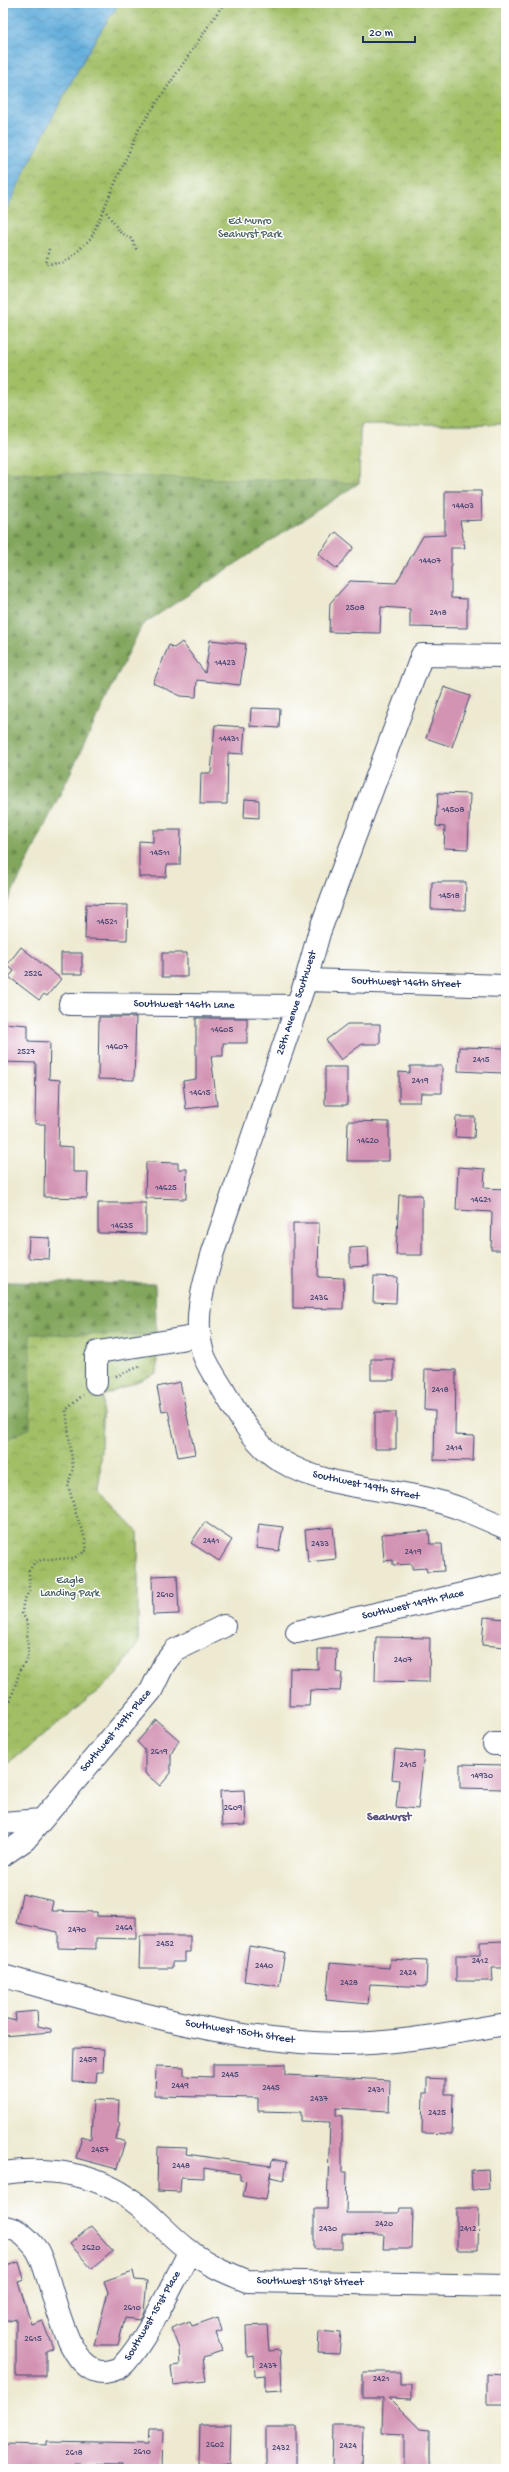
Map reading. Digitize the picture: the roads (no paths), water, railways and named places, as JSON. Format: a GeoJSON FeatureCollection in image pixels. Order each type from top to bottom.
{"type":"FeatureCollection","features":[{"type":"Feature","properties":{"kind":"street","name":"25th Avenue Southwest"},"geometry":{"type":"LineString","coordinates":[[205,1357],[200,1336],[200,1310],[203,1287],[213,1252],[306,980],[319,933],[422,655],[506,656]]}},
{"type":"Feature","properties":{"kind":"street","name":"Southwest 146th Street"},"geometry":{"type":"LineString","coordinates":[[306,980],[506,986]]}},
{"type":"Feature","properties":{"kind":"street","name":"Southwest 146th Lane"},"geometry":{"type":"LineString","coordinates":[[70,1004],[297,1006]]}},
{"type":"Feature","properties":{"kind":"street"},"geometry":{"type":"LineString","coordinates":[[96,1367],[98,1352],[104,1350],[200,1336]]}},
{"type":"Feature","properties":{"kind":"street","name":"Southwest 149th Street"},"geometry":{"type":"LineString","coordinates":[[205,1357],[240,1418],[260,1442],[280,1460],[305,1473],[328,1480],[424,1498],[459,1507],[506,1528]]}},
{"type":"Feature","properties":{"kind":"street","name":"Southwest 149th Place"},"geometry":{"type":"LineString","coordinates":[[297,1632],[506,1584]]}},
{"type":"Feature","properties":{"kind":"street","name":"Southwest 149th Place"},"geometry":{"type":"LineString","coordinates":[[3,1855],[25,1840],[151,1691],[164,1664],[176,1650],[224,1626]]}},
{"type":"Feature","properties":{"kind":"street"},"geometry":{"type":"LineString","coordinates":[[3,1823],[41,1820]]}},
{"type":"Feature","properties":{"kind":"street","name":"Southwest 150th Street"},"geometry":{"type":"LineString","coordinates":[[3,1976],[162,2019],[277,2039],[341,2044],[425,2037],[506,2024]]}},
{"type":"Feature","properties":{"kind":"street","name":"Southwest 151st Street"},"geometry":{"type":"LineString","coordinates":[[3,2173],[44,2169],[97,2181],[133,2201],[190,2251],[209,2264],[247,2280],[506,2286]]}},
{"type":"Feature","properties":{"kind":"street","name":"Southwest 151st Place"},"geometry":{"type":"LineString","coordinates":[[3,2227],[17,2231],[38,2252],[64,2330],[84,2362],[101,2372],[112,2371],[123,2366],[137,2348],[190,2251]]}},
{"type":"Feature","properties":{"kind":"water"},"geometry":{"type":"Polygon","coordinates":[[[3,3],[119,3],[102,28],[72,81],[43,135],[3,217],[3,3]]]}},
{"type":"Feature","properties":{"kind":"district","name":"Seahurst"},"geometry":{"type":"Point","coordinates":[389,1818]}},
{"type":"Feature","properties":{"kind":"park label","name":"Ed Munro Seahurst Park"},"geometry":{"type":"Point","coordinates":[250,228]}},
{"type":"Feature","properties":{"kind":"park label","name":"Eagle Landing Park"},"geometry":{"type":"Point","coordinates":[70,1587]}}]}
